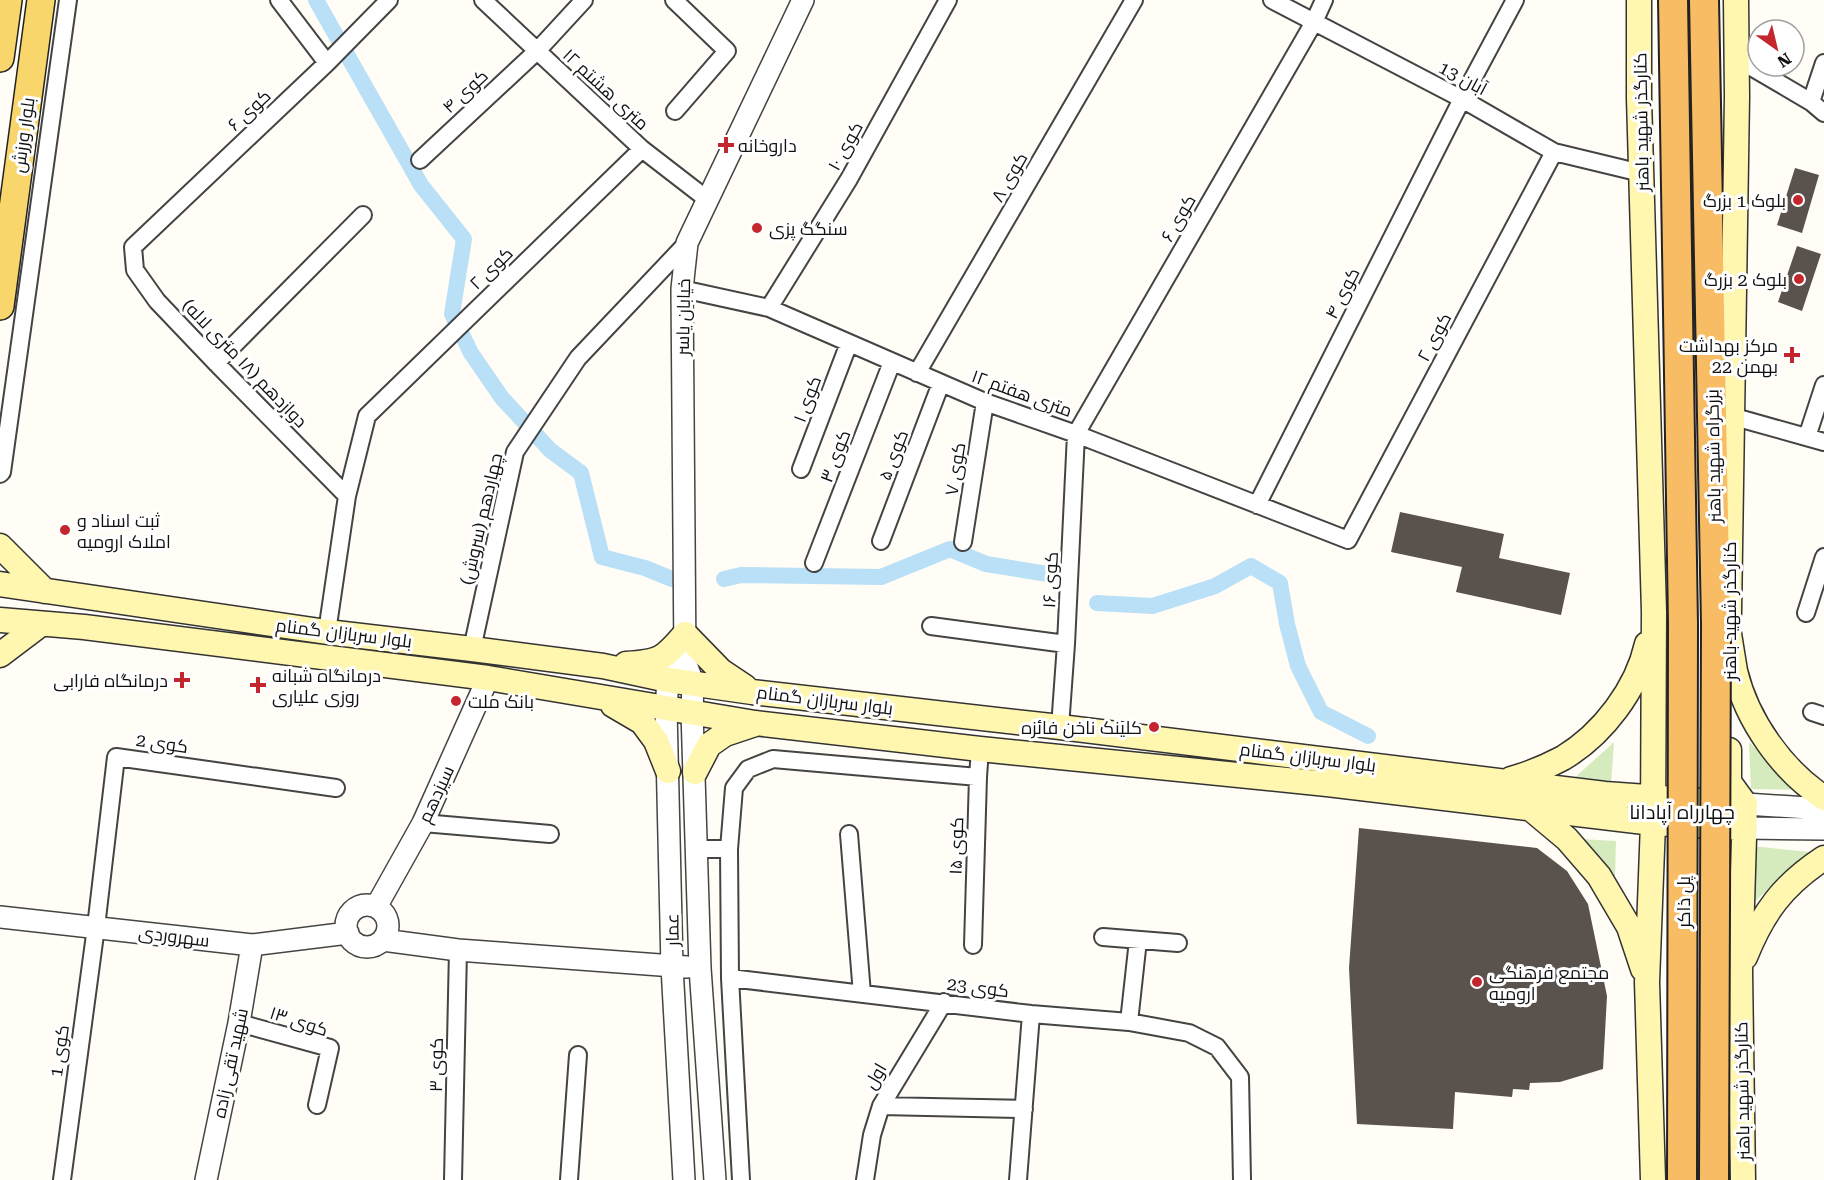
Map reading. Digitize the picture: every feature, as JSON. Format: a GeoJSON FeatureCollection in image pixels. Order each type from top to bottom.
{"type":"FeatureCollection","features":[{"type":"Feature","properties":{"kind":"highway","name":"بزرگراه شهید باهنر"},"geometry":{"type":"LineString","coordinates":[[1673,0],[1683,624]]}},
{"type":"Feature","properties":{"kind":"highway","name":"بزرگراه شهید باهنر"},"geometry":{"type":"LineString","coordinates":[[1704,0],[1722,629]]}},
{"type":"Feature","properties":{"kind":"highway","name":"پل ذاکر"},"geometry":{"type":"LineString","coordinates":[[1682,1180],[1683,624]]}},
{"type":"Feature","properties":{"kind":"highway","name":"پل ذاکر"},"geometry":{"type":"LineString","coordinates":[[1714,1180],[1722,629]]}},
{"type":"Feature","properties":{"kind":"main road"},"geometry":{"type":"LineString","coordinates":[[0,58],[8,0]]}},
{"type":"Feature","properties":{"kind":"main road","name":"بلوار ورزش"},"geometry":{"type":"LineString","coordinates":[[0,306],[41,0]]}},
{"type":"Feature","properties":{"kind":"main road","name":"کنارگذر شهید باهنر"},"geometry":{"type":"LineString","coordinates":[[1639,0],[1641,173],[1654,612],[1653,823],[1647,982],[1653,1180]]}},
{"type":"Feature","properties":{"kind":"main road","name":"کنارگذر شهید باهنر"},"geometry":{"type":"LineString","coordinates":[[1736,0],[1737,96],[1731,416],[1722,629],[1729,782],[1745,804],[1740,971],[1743,1180]]}},
{"type":"Feature","properties":{"kind":"main road"},"geometry":{"type":"LineString","coordinates":[[0,546],[45,591]]}},
{"type":"Feature","properties":{"kind":"main road","name":"بلوار سربازان گمنام"},"geometry":{"type":"LineString","coordinates":[[0,584],[327,632],[472,648],[603,666],[668,680],[689,672],[753,692],[1605,794],[1745,804]]}},
{"type":"Feature","properties":{"kind":"main road"},"geometry":{"type":"LineString","coordinates":[[84,627],[79,612],[82,604],[88,598]]}},
{"type":"Feature","properties":{"kind":"main road"},"geometry":{"type":"LineString","coordinates":[[1654,612],[1664,645],[1694,661],[1727,653],[1722,629]]}},
{"type":"Feature","properties":{"kind":"main road"},"geometry":{"type":"LineString","coordinates":[[1505,781],[1535,772],[1564,757],[1590,738],[1622,702],[1644,659],[1654,612]]}},
{"type":"Feature","properties":{"kind":"main road","name":"بلوار سربازان گمنام"},"geometry":{"type":"LineString","coordinates":[[0,620],[84,627],[489,678],[666,710],[755,723],[981,749],[1327,784],[1653,823],[1745,828]]}},
{"type":"Feature","properties":{"kind":"main road"},"geometry":{"type":"LineString","coordinates":[[0,655],[41,624]]}},
{"type":"Feature","properties":{"kind":"main road"},"geometry":{"type":"LineString","coordinates":[[1722,629],[1749,710],[1769,744],[1790,769],[1824,798]]}},
{"type":"Feature","properties":{"kind":"main road"},"geometry":{"type":"LineString","coordinates":[[603,666],[653,662],[668,654],[685,634],[721,671],[753,692]]}},
{"type":"Feature","properties":{"kind":"main road"},"geometry":{"type":"LineString","coordinates":[[598,696],[642,722],[656,741],[668,771]]}},
{"type":"Feature","properties":{"kind":"main road"},"geometry":{"type":"LineString","coordinates":[[695,772],[709,746],[725,734],[755,723]]}},
{"type":"Feature","properties":{"kind":"main road"},"geometry":{"type":"LineString","coordinates":[[1530,808],[1568,839],[1599,876],[1629,927],[1647,982]]}},
{"type":"Feature","properties":{"kind":"main road"},"geometry":{"type":"LineString","coordinates":[[1647,982],[1663,957],[1690,944],[1719,950],[1740,971],[1755,933],[1776,899],[1802,873],[1824,858]]}},
{"type":"Feature","properties":{"kind":"street"},"geometry":{"type":"LineString","coordinates":[[0,474],[68,0]]}},
{"type":"Feature","properties":{"kind":"street"},"geometry":{"type":"LineString","coordinates":[[279,0],[327,63]]}},
{"type":"Feature","properties":{"kind":"street","name":"کوی ۶"},"geometry":{"type":"LineString","coordinates":[[133,247],[327,63],[389,0]]}},
{"type":"Feature","properties":{"kind":"street","name":"۱۲ متری هشتم"},"geometry":{"type":"LineString","coordinates":[[483,0],[642,149],[708,200]]}},
{"type":"Feature","properties":{"kind":"street"},"geometry":{"type":"LineString","coordinates":[[537,51],[584,0]]}},
{"type":"Feature","properties":{"kind":"street"},"geometry":{"type":"LineString","coordinates":[[674,0],[727,51],[675,111]]}},
{"type":"Feature","properties":{"kind":"street","name":"خیابان یاسر"},"geometry":{"type":"LineString","coordinates":[[689,672],[685,634],[682,289],[687,243],[803,0]]}},
{"type":"Feature","properties":{"kind":"street","name":"کوی ۱۰"},"geometry":{"type":"LineString","coordinates":[[769,308],[849,178],[948,0]]}},
{"type":"Feature","properties":{"kind":"street","name":"کوی ۸"},"geometry":{"type":"LineString","coordinates":[[917,373],[1134,0]]}},
{"type":"Feature","properties":{"kind":"street","name":"13 آبان"},"geometry":{"type":"LineString","coordinates":[[1272,0],[1462,99],[1554,152],[1641,173]]}},
{"type":"Feature","properties":{"kind":"street","name":"کوی ۶"},"geometry":{"type":"LineString","coordinates":[[1076,434],[1314,22],[1324,0]]}},
{"type":"Feature","properties":{"kind":"street"},"geometry":{"type":"LineString","coordinates":[[1462,99],[1515,0]]}},
{"type":"Feature","properties":{"kind":"street","name":"کوی ۴"},"geometry":{"type":"LineString","coordinates":[[420,160],[537,51]]}},
{"type":"Feature","properties":{"kind":"street"},"geometry":{"type":"LineString","coordinates":[[1736,58],[1811,102],[1824,113]]}},
{"type":"Feature","properties":{"kind":"street"},"geometry":{"type":"LineString","coordinates":[[1811,102],[1824,63]]}},
{"type":"Feature","properties":{"kind":"street","name":"کوی ۴"},"geometry":{"type":"LineString","coordinates":[[1257,505],[1462,99]]}},
{"type":"Feature","properties":{"kind":"street","name":"کوی ۲"},"geometry":{"type":"LineString","coordinates":[[347,496],[367,416],[642,149]]}},
{"type":"Feature","properties":{"kind":"street","name":"کوی ۲"},"geometry":{"type":"LineString","coordinates":[[1348,540],[1554,152]]}},
{"type":"Feature","properties":{"kind":"street"},"geometry":{"type":"LineString","coordinates":[[216,363],[363,215]]}},
{"type":"Feature","properties":{"kind":"street","name":"چهاردهم (سروش)"},"geometry":{"type":"LineString","coordinates":[[472,648],[515,452],[578,358],[687,243]]}},
{"type":"Feature","properties":{"kind":"street","name":"دوازدهم (۱۸ متری لاله)"},"geometry":{"type":"LineString","coordinates":[[133,247],[135,270],[157,300],[347,496]]}},
{"type":"Feature","properties":{"kind":"street","name":"۱۲ متری هفتم"},"geometry":{"type":"LineString","coordinates":[[682,289],[769,308],[985,402],[1076,434],[1348,540]]}},
{"type":"Feature","properties":{"kind":"street","name":"کوی ۱"},"geometry":{"type":"LineString","coordinates":[[801,469],[849,343]]}},
{"type":"Feature","properties":{"kind":"street","name":"کوی ۳"},"geometry":{"type":"LineString","coordinates":[[814,563],[892,362]]}},
{"type":"Feature","properties":{"kind":"street","name":"کوی ۵"},"geometry":{"type":"LineString","coordinates":[[881,541],[941,383]]}},
{"type":"Feature","properties":{"kind":"street"},"geometry":{"type":"LineString","coordinates":[[1807,437],[1824,385]]}},
{"type":"Feature","properties":{"kind":"street","name":"کوی ۷"},"geometry":{"type":"LineString","coordinates":[[963,542],[985,402]]}},
{"type":"Feature","properties":{"kind":"street"},"geometry":{"type":"LineString","coordinates":[[1731,416],[1824,442]]}},
{"type":"Feature","properties":{"kind":"street","name":"کوی ۱۶"},"geometry":{"type":"LineString","coordinates":[[1060,727],[1076,434]]}},
{"type":"Feature","properties":{"kind":"street"},"geometry":{"type":"LineString","coordinates":[[327,632],[347,496]]}},
{"type":"Feature","properties":{"kind":"street"},"geometry":{"type":"LineString","coordinates":[[1806,614],[1824,557]]}},
{"type":"Feature","properties":{"kind":"street"},"geometry":{"type":"LineString","coordinates":[[931,626],[1066,645]]}},
{"type":"Feature","properties":{"kind":"street","name":"عمار"},"geometry":{"type":"LineString","coordinates":[[689,672],[695,772],[700,968],[715,1180]]}},
{"type":"Feature","properties":{"kind":"street","name":"سیزدهم"},"geometry":{"type":"LineString","coordinates":[[376,907],[423,823],[489,678]]}},
{"type":"Feature","properties":{"kind":"street","name":"عمار"},"geometry":{"type":"LineString","coordinates":[[668,680],[666,710],[672,967],[684,1180]]}},
{"type":"Feature","properties":{"kind":"street","name":"کوی ۱۵"},"geometry":{"type":"LineString","coordinates":[[973,945],[978,777],[981,749]]}},
{"type":"Feature","properties":{"kind":"street","name":"کوی 2"},"geometry":{"type":"LineString","coordinates":[[96,927],[116,757],[336,788]]}},
{"type":"Feature","properties":{"kind":"street"},"geometry":{"type":"LineString","coordinates":[[741,1180],[730,978],[729,849],[734,788],[748,769],[773,759],[978,777]]}},
{"type":"Feature","properties":{"kind":"street"},"geometry":{"type":"LineString","coordinates":[[1745,804],[1824,809]]}},
{"type":"Feature","properties":{"kind":"street"},"geometry":{"type":"LineString","coordinates":[[423,823],[550,834]]}},
{"type":"Feature","properties":{"kind":"street"},"geometry":{"type":"LineString","coordinates":[[1745,828],[1824,829]]}},
{"type":"Feature","properties":{"kind":"street"},"geometry":{"type":"LineString","coordinates":[[849,834],[862,994]]}},
{"type":"Feature","properties":{"kind":"street"},"geometry":{"type":"LineString","coordinates":[[697,849],[729,849]]}},
{"type":"Feature","properties":{"kind":"street"},"geometry":{"type":"LineString","coordinates":[[363,905],[376,907],[382,910],[388,922],[388,928],[383,940],[377,944],[363,946],[351,939],[348,933],[348,919],[356,908],[363,905]]}},
{"type":"Feature","properties":{"kind":"street","name":"سهروردی"},"geometry":{"type":"LineString","coordinates":[[0,917],[252,945],[348,933]]}},
{"type":"Feature","properties":{"kind":"street","name":"کوی 1"},"geometry":{"type":"LineString","coordinates":[[62,1180],[96,927]]}},
{"type":"Feature","properties":{"kind":"street"},"geometry":{"type":"LineString","coordinates":[[1103,937],[1178,943]]}},
{"type":"Feature","properties":{"kind":"street"},"geometry":{"type":"LineString","coordinates":[[383,940],[458,950],[700,968]]}},
{"type":"Feature","properties":{"kind":"street"},"geometry":{"type":"LineString","coordinates":[[1129,1022],[1138,940]]}},
{"type":"Feature","properties":{"kind":"street","name":"شهید تقی زاده"},"geometry":{"type":"LineString","coordinates":[[206,1180],[240,1023],[252,945]]}},
{"type":"Feature","properties":{"kind":"street","name":"کوی ۳"},"geometry":{"type":"LineString","coordinates":[[453,1180],[458,950]]}},
{"type":"Feature","properties":{"kind":"street","name":"کوی 23"},"geometry":{"type":"LineString","coordinates":[[730,978],[1031,1014],[1129,1022],[1189,1033],[1217,1047],[1240,1077],[1242,1180]]}},
{"type":"Feature","properties":{"kind":"street","name":"اول"},"geometry":{"type":"LineString","coordinates":[[865,1180],[872,1135],[881,1106],[944,1002]]}},
{"type":"Feature","properties":{"kind":"street"},"geometry":{"type":"LineString","coordinates":[[1018,1180],[1031,1014]]}},
{"type":"Feature","properties":{"kind":"street","name":"کوی ۱۳"},"geometry":{"type":"LineString","coordinates":[[240,1023],[330,1048],[317,1105]]}},
{"type":"Feature","properties":{"kind":"street"},"geometry":{"type":"LineString","coordinates":[[569,1180],[578,1055]]}},
{"type":"Feature","properties":{"kind":"street"},"geometry":{"type":"LineString","coordinates":[[881,1106],[1024,1109]]}},
{"type":"Feature","properties":{"kind":"green space"},"geometry":{"type":"Polygon","coordinates":[[[1614,742],[1611,785],[1571,781],[1614,742]]]}},
{"type":"Feature","properties":{"kind":"green space"},"geometry":{"type":"Polygon","coordinates":[[[1749,742],[1798,790],[1751,789],[1749,742]]]}},
{"type":"Feature","properties":{"kind":"green space"},"geometry":{"type":"Polygon","coordinates":[[[1580,839],[1616,841],[1615,877],[1580,839]]]}},
{"type":"Feature","properties":{"kind":"green space"},"geometry":{"type":"Polygon","coordinates":[[[1752,846],[1809,852],[1753,903],[1752,846]]]}},
{"type":"Feature","properties":{"kind":"building","name":"بلوک 1 بزرگ"},"geometry":{"type":"Polygon","coordinates":[[[1795,168],[1819,175],[1802,233],[1777,225],[1795,168]]]}},
{"type":"Feature","properties":{"kind":"building","name":"بلوک 2 بزرگ"},"geometry":{"type":"Polygon","coordinates":[[[1797,246],[1821,254],[1802,311],[1778,302],[1797,246]]]}},
{"type":"Feature","properties":{"kind":"building"},"geometry":{"type":"Polygon","coordinates":[[[1400,512],[1504,534],[1499,558],[1570,573],[1561,615],[1456,592],[1462,567],[1391,552],[1400,512]]]}},
{"type":"Feature","properties":{"kind":"building","name":"مجتمع فرهنگی ارومیه"},"geometry":{"type":"Polygon","coordinates":[[[1359,828],[1537,848],[1567,871],[1588,904],[1607,996],[1603,1069],[1560,1082],[1530,1083],[1529,1090],[1513,1089],[1512,1097],[1455,1092],[1453,1129],[1357,1124],[1349,968],[1359,828]]]}},
{"type":"Feature","properties":{"kind":"waterway"},"geometry":{"type":"LineString","coordinates":[[316,0],[421,185],[464,239],[452,314],[471,353],[502,398],[550,450],[581,473],[602,557],[645,568],[672,579]]}},
{"type":"Feature","properties":{"kind":"waterway"},"geometry":{"type":"LineString","coordinates":[[724,579],[741,575],[881,577],[950,549],[986,564],[1054,575]]}},
{"type":"Feature","properties":{"kind":"waterway"},"geometry":{"type":"LineString","coordinates":[[1097,603],[1152,606],[1215,586],[1251,566],[1280,583],[1287,624],[1298,666],[1321,712],[1368,736]]}},
{"type":"Feature","properties":{"kind":"place","name":"داروخانه"},"geometry":{"type":"Point","coordinates":[726,145]}},
{"type":"Feature","properties":{"kind":"place","name":"بلوک 1 بزرگ"},"geometry":{"type":"Point","coordinates":[1798,200]}},
{"type":"Feature","properties":{"kind":"place","name":"سنگگ پزی"},"geometry":{"type":"Point","coordinates":[757,228]}},
{"type":"Feature","properties":{"kind":"place","name":"بلوک 2 بزرگ"},"geometry":{"type":"Point","coordinates":[1799,279]}},
{"type":"Feature","properties":{"kind":"place","name":"مرکز بهداشت 22 بهمن"},"geometry":{"type":"Point","coordinates":[1792,355]}},
{"type":"Feature","properties":{"kind":"place","name":"ثبت اسناد و املاک ارومیه"},"geometry":{"type":"Point","coordinates":[65,530]}},
{"type":"Feature","properties":{"kind":"place","name":"درمانگاه فارابی"},"geometry":{"type":"Point","coordinates":[182,680]}},
{"type":"Feature","properties":{"kind":"place","name":"درمانگاه شبانه روزی علیاری"},"geometry":{"type":"Point","coordinates":[258,685]}},
{"type":"Feature","properties":{"kind":"place","name":"بانک ملت"},"geometry":{"type":"Point","coordinates":[456,701]}},
{"type":"Feature","properties":{"kind":"place","name":"کلینک ناخن فائزه"},"geometry":{"type":"Point","coordinates":[1154,727]}},
{"type":"Feature","properties":{"kind":"place","name":"مجتمع فرهنگی ارومیه"},"geometry":{"type":"Point","coordinates":[1477,982]}},
{"type":"Feature","properties":{"kind":"district","name":"چهارراه آپادانا"},"geometry":{"type":"Point","coordinates":[1682,812]}}]}
